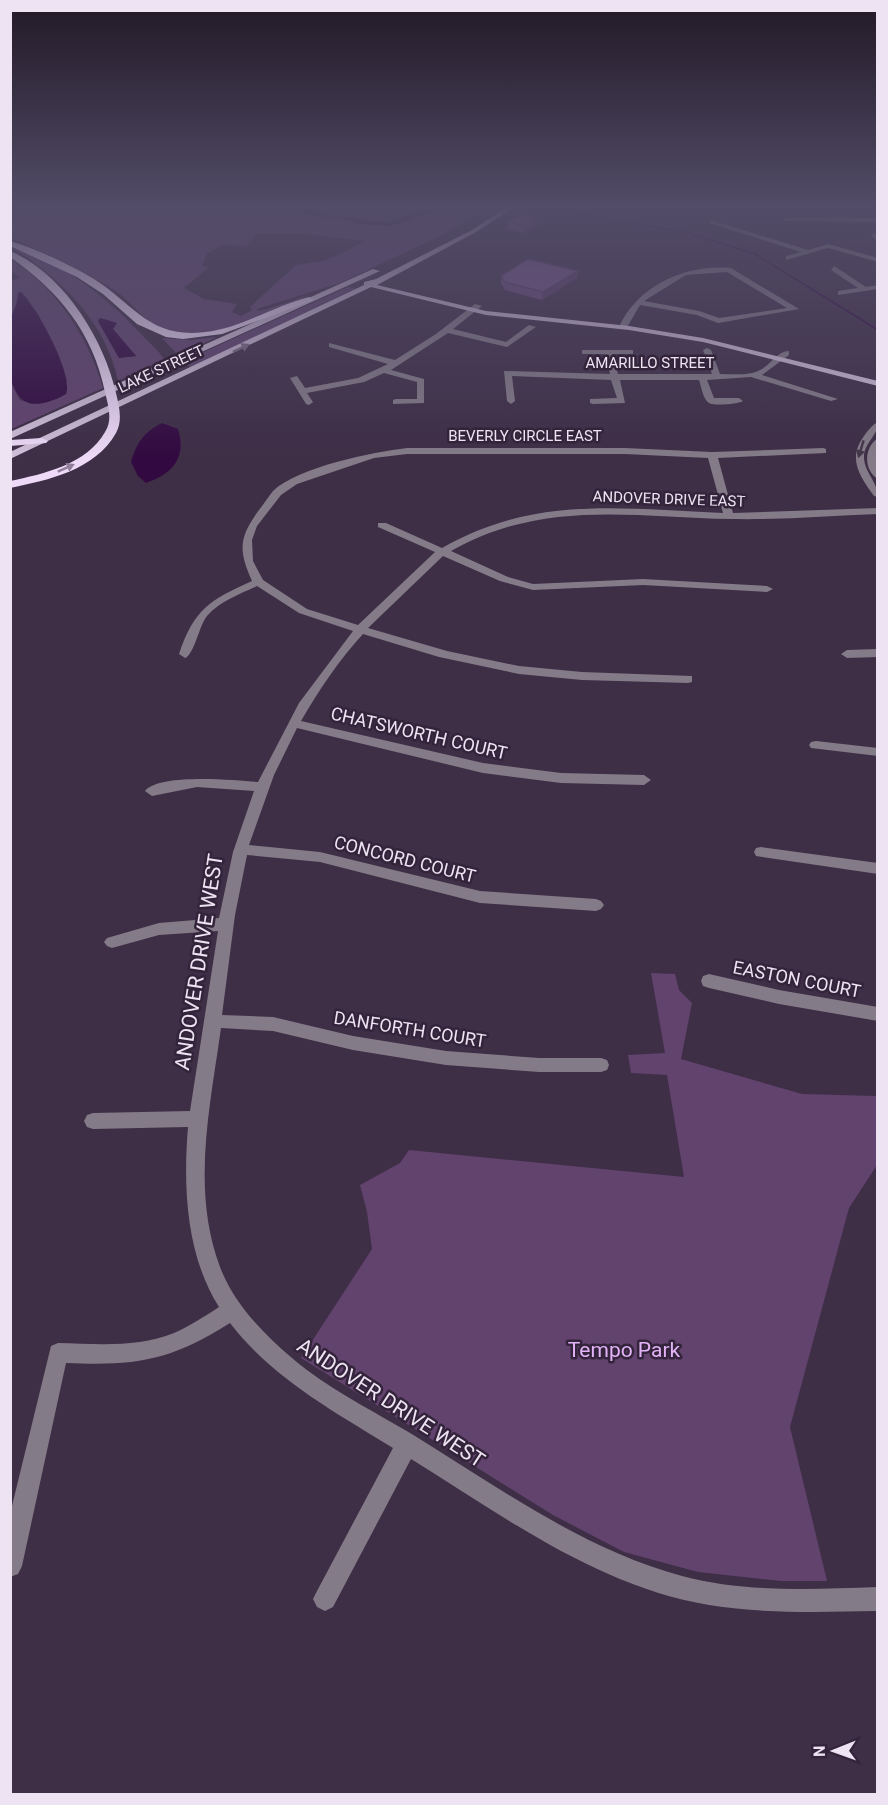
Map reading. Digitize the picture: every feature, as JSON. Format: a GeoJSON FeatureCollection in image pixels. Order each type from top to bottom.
{"type":"FeatureCollection","features":[{"type":"Feature","properties":{"kind":"highway"},"geometry":{"type":"LineString","coordinates":[[10,485],[53,474],[91,455],[110,435],[115,419],[109,378],[92,335],[76,311],[56,290]]}},
{"type":"Feature","properties":{"kind":"highway"},"geometry":{"type":"LineString","coordinates":[[103,290],[144,327],[167,335],[192,336],[218,333],[309,300]]}},
{"type":"Feature","properties":{"kind":"highway"},"geometry":{"type":"LineString","coordinates":[[10,443],[42,441]]}},
{"type":"Feature","properties":{"kind":"main road","name":"LAKE STREET"},"geometry":{"type":"LineString","coordinates":[[10,436],[333,290]]}},
{"type":"Feature","properties":{"kind":"main road","name":"LAKE STREET"},"geometry":{"type":"LineString","coordinates":[[10,456],[360,290]]}},
{"type":"Feature","properties":{"kind":"main road"},"geometry":{"type":"LineString","coordinates":[[403,290],[475,309],[624,324],[878,377]]}},
{"type":"Feature","properties":{"kind":"main road"},"geometry":{"type":"LineString","coordinates":[[783,356],[878,384]]}},
{"type":"Feature","properties":{"kind":"street"},"geometry":{"type":"LineString","coordinates":[[624,324],[639,302],[652,290]]}},
{"type":"Feature","properties":{"kind":"street"},"geometry":{"type":"LineString","coordinates":[[639,302],[699,313],[718,321],[795,309],[765,290]]}},
{"type":"Feature","properties":{"kind":"street"},"geometry":{"type":"LineString","coordinates":[[841,293],[858,290]]}},
{"type":"Feature","properties":{"kind":"street"},"geometry":{"type":"LineString","coordinates":[[302,391],[362,380],[395,363],[475,309]]}},
{"type":"Feature","properties":{"kind":"street"},"geometry":{"type":"LineString","coordinates":[[446,330],[507,345],[532,327]]}},
{"type":"Feature","properties":{"kind":"street"},"geometry":{"type":"LineString","coordinates":[[332,345],[395,363]]}},
{"type":"Feature","properties":{"kind":"street"},"geometry":{"type":"LineString","coordinates":[[707,350],[717,377]]}},
{"type":"Feature","properties":{"kind":"street"},"geometry":{"type":"LineString","coordinates":[[585,352],[630,352]]}},
{"type":"Feature","properties":{"kind":"street"},"geometry":{"type":"LineString","coordinates":[[593,401],[622,401],[607,352]]}},
{"type":"Feature","properties":{"kind":"street","name":"AMARILLO STREET"},"geometry":{"type":"LineString","coordinates":[[511,401],[507,373],[615,377],[753,375],[770,368],[783,356]]}},
{"type":"Feature","properties":{"kind":"street"},"geometry":{"type":"LineString","coordinates":[[383,370],[421,381],[421,401],[396,402]]}},
{"type":"Feature","properties":{"kind":"street"},"geometry":{"type":"LineString","coordinates":[[753,375],[834,399]]}},
{"type":"Feature","properties":{"kind":"street"},"geometry":{"type":"LineString","coordinates":[[702,377],[711,401],[739,402]]}},
{"type":"Feature","properties":{"kind":"street"},"geometry":{"type":"LineString","coordinates":[[294,378],[309,402]]}},
{"type":"Feature","properties":{"kind":"street"},"geometry":{"type":"LineString","coordinates":[[878,425],[863,440],[858,454],[866,477],[878,494]]}},
{"type":"Feature","properties":{"kind":"street"},"geometry":{"type":"LineString","coordinates":[[866,477],[878,477],[870,458],[872,449],[878,441]]}},
{"type":"Feature","properties":{"kind":"street","name":"BEVERLY CIRCLE EAST"},"geometry":{"type":"LineString","coordinates":[[258,582],[248,561],[247,540],[252,526],[265,506],[294,482],[338,465],[381,453],[418,450],[625,451],[712,455],[823,451]]}},
{"type":"Feature","properties":{"kind":"street"},"geometry":{"type":"LineString","coordinates":[[712,455],[729,516]]}},
{"type":"Feature","properties":{"kind":"street","name":"ANDOVER DRIVE EAST"},"geometry":{"type":"LineString","coordinates":[[293,723],[322,677],[361,629],[396,592],[442,552],[495,527],[547,515],[619,511],[729,516],[878,511]]}},
{"type":"Feature","properties":{"kind":"street"},"geometry":{"type":"LineString","coordinates":[[382,525],[504,579],[533,588],[643,582],[767,589]]}},
{"type":"Feature","properties":{"kind":"street"},"geometry":{"type":"LineString","coordinates":[[185,654],[192,632],[204,610],[213,603],[258,582],[303,611],[477,663],[520,670],[587,676],[688,679]]}},
{"type":"Feature","properties":{"kind":"street"},"geometry":{"type":"LineString","coordinates":[[847,654],[878,653]]}},
{"type":"Feature","properties":{"kind":"street","name":"CHATSWORTH COURT"},"geometry":{"type":"LineString","coordinates":[[293,723],[483,768],[561,778],[644,780]]}},
{"type":"Feature","properties":{"kind":"street","name":"ANDOVER DRIVE WEST"},"geometry":{"type":"LineString","coordinates":[[293,723],[262,787],[241,849],[225,924],[213,1022],[197,1119],[196,1192],[201,1231],[212,1267],[232,1311],[284,1365],[303,1380],[593,1555],[653,1579],[684,1588],[745,1598],[878,1599]]}},
{"type":"Feature","properties":{"kind":"street"},"geometry":{"type":"LineString","coordinates":[[816,745],[878,752]]}},
{"type":"Feature","properties":{"kind":"street"},"geometry":{"type":"LineString","coordinates":[[152,791],[196,782],[262,787]]}},
{"type":"Feature","properties":{"kind":"street","name":"CONCORD COURT"},"geometry":{"type":"LineString","coordinates":[[241,849],[320,857],[480,897],[596,905]]}},
{"type":"Feature","properties":{"kind":"street"},"geometry":{"type":"LineString","coordinates":[[761,852],[878,869]]}},
{"type":"Feature","properties":{"kind":"street"},"geometry":{"type":"LineString","coordinates":[[112,942],[159,929],[225,924]]}},
{"type":"Feature","properties":{"kind":"street","name":"EASTON COURT"},"geometry":{"type":"LineString","coordinates":[[708,981],[779,997],[878,1014]]}},
{"type":"Feature","properties":{"kind":"street","name":"DANFORTH COURT"},"geometry":{"type":"LineString","coordinates":[[213,1022],[273,1024],[353,1043],[446,1059],[538,1065],[601,1065]]}},
{"type":"Feature","properties":{"kind":"street"},"geometry":{"type":"LineString","coordinates":[[93,1121],[197,1119]]}},
{"type":"Feature","properties":{"kind":"street"},"geometry":{"type":"LineString","coordinates":[[10,1566],[58,1353],[121,1354],[153,1350],[179,1341],[232,1311]]}},
{"type":"Feature","properties":{"kind":"street"},"geometry":{"type":"LineString","coordinates":[[325,1599],[407,1444]]}},
{"type":"Feature","properties":{"kind":"green space"},"geometry":{"type":"Polygon","coordinates":[[[11,290],[48,290],[69,315],[79,332],[89,350],[103,388],[11,429],[11,382],[20,400],[32,404],[57,399],[67,380],[38,314],[18,293],[18,303],[10,321],[11,290]]]}},
{"type":"Feature","properties":{"kind":"green space"},"geometry":{"type":"Polygon","coordinates":[[[66,290],[93,290],[116,309],[164,359],[118,381],[104,340],[80,305],[66,290]],[[105,319],[98,321],[119,358],[136,356],[113,329],[116,324],[105,319]]]}},
{"type":"Feature","properties":{"kind":"green space"},"geometry":{"type":"Polygon","coordinates":[[[114,290],[188,290],[204,299],[237,304],[232,312],[241,316],[252,310],[250,307],[268,290],[317,290],[257,309],[258,311],[264,310],[315,293],[241,323],[201,333],[183,334],[166,331],[152,324],[114,290]]]}},
{"type":"Feature","properties":{"kind":"green space"},"geometry":{"type":"Polygon","coordinates":[[[341,290],[351,290],[190,368],[186,360],[341,290]]]}},
{"type":"Feature","properties":{"kind":"green space"},"geometry":{"type":"Polygon","coordinates":[[[217,337],[178,355],[162,338],[191,340],[217,337]]]}},
{"type":"Feature","properties":{"kind":"green space","name":"Tempo Park"},"geometry":{"type":"Polygon","coordinates":[[[651,973],[675,974],[679,990],[692,1003],[681,1059],[802,1094],[877,1096],[877,1165],[849,1208],[790,1427],[827,1581],[781,1581],[698,1572],[624,1552],[553,1515],[301,1358],[372,1249],[367,1212],[360,1185],[400,1163],[409,1150],[684,1177],[667,1075],[631,1073],[628,1055],[665,1053],[651,973]]]}},
{"type":"Feature","properties":{"kind":"shaded area"},"geometry":{"type":"Polygon","coordinates":[[[21,292],[52,341],[67,384],[66,394],[46,402],[31,403],[21,398],[14,388],[10,374],[10,324],[18,293],[21,292]]]}},
{"type":"Feature","properties":{"kind":"shaded area"},"geometry":{"type":"Polygon","coordinates":[[[100,318],[117,323],[113,329],[136,356],[119,358],[98,321],[100,318]]]}},
{"type":"Feature","properties":{"kind":"shaded area"},"geometry":{"type":"Polygon","coordinates":[[[162,423],[178,429],[179,456],[170,470],[146,483],[138,476],[131,462],[142,438],[162,423]]]}},
{"type":"Feature","properties":{"kind":"waterway"},"geometry":{"type":"LineString","coordinates":[[814,290],[878,330]]}}]}
